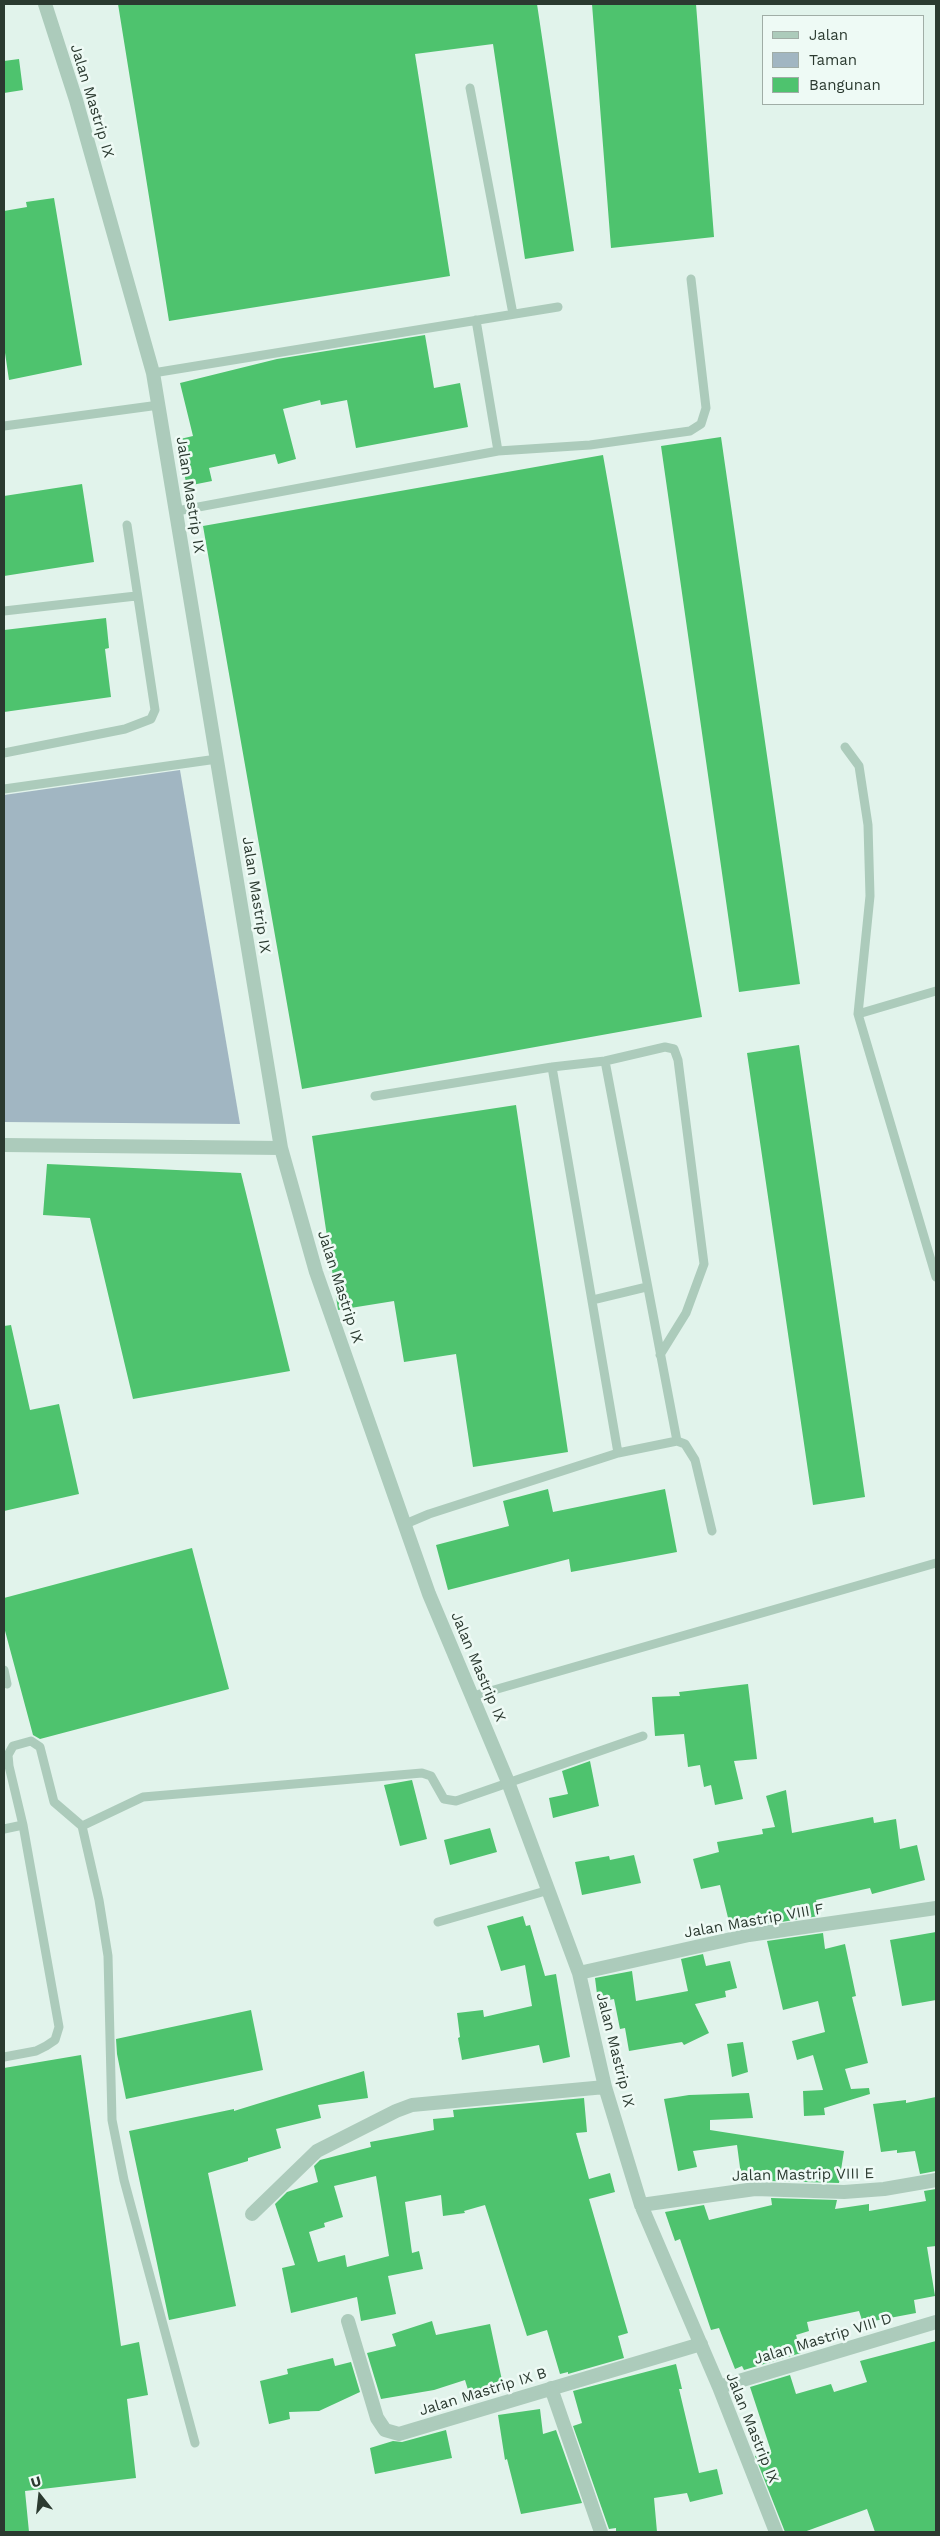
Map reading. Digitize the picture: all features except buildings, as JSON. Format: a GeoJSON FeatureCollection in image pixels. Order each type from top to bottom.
{"type":"FeatureCollection","features":[{"type":"Feature","properties":{"kind":"street","name":"Jalan Mastrip IX"},"geometry":{"type":"LineString","coordinates":[[45,4],[76,100],[153,373],[281,1148],[316,1272],[429,1594],[508,1782],[579,1973],[606,2086],[641,2205],[719,2387],[776,2532]]}},
{"type":"Feature","properties":{"kind":"street"},"geometry":{"type":"LineString","coordinates":[[4,1145],[281,1148]]}},
{"type":"Feature","properties":{"kind":"street","name":"Jalan Mastrip VIII F"},"geometry":{"type":"LineString","coordinates":[[579,1973],[749,1935],[936,1908]]}},
{"type":"Feature","properties":{"kind":"street"},"geometry":{"type":"LineString","coordinates":[[252,2214],[317,2151],[396,2111],[412,2106],[606,2086]]}},
{"type":"Feature","properties":{"kind":"street","name":"Jalan Mastrip VIII E"},"geometry":{"type":"LineString","coordinates":[[641,2205],[755,2189],[844,2192],[884,2189],[936,2180]]}},
{"type":"Feature","properties":{"kind":"street","name":"Jalan Mastrip IX B"},"geometry":{"type":"LineString","coordinates":[[348,2322],[377,2418],[382,2427],[400,2434],[701,2344]]}},
{"type":"Feature","properties":{"kind":"street","name":"Jalan Mastrip VIII D"},"geometry":{"type":"LineString","coordinates":[[719,2387],[936,2322]]}},
{"type":"Feature","properties":{"kind":"street"},"geometry":{"type":"LineString","coordinates":[[551,2388],[601,2532]]}},
{"type":"Feature","properties":{"kind":"lane"},"geometry":{"type":"LineString","coordinates":[[470,88],[513,314]]}},
{"type":"Feature","properties":{"kind":"lane"},"geometry":{"type":"LineString","coordinates":[[176,511],[498,451],[590,445],[690,431],[701,424],[706,408],[691,279]]}},
{"type":"Feature","properties":{"kind":"lane"},"geometry":{"type":"LineString","coordinates":[[153,373],[558,307]]}},
{"type":"Feature","properties":{"kind":"lane"},"geometry":{"type":"LineString","coordinates":[[476,320],[498,451]]}},
{"type":"Feature","properties":{"kind":"lane"},"geometry":{"type":"LineString","coordinates":[[4,426],[158,405]]}},
{"type":"Feature","properties":{"kind":"lane"},"geometry":{"type":"LineString","coordinates":[[4,753],[125,729],[151,719],[155,710],[136,596],[127,525]]}},
{"type":"Feature","properties":{"kind":"lane"},"geometry":{"type":"LineString","coordinates":[[4,611],[136,596]]}},
{"type":"Feature","properties":{"kind":"lane"},"geometry":{"type":"LineString","coordinates":[[845,747],[859,766],[868,825],[870,896],[858,1014],[936,1277]]}},
{"type":"Feature","properties":{"kind":"lane"},"geometry":{"type":"LineString","coordinates":[[4,789],[217,759]]}},
{"type":"Feature","properties":{"kind":"lane"},"geometry":{"type":"LineString","coordinates":[[858,1014],[936,991]]}},
{"type":"Feature","properties":{"kind":"lane"},"geometry":{"type":"LineString","coordinates":[[375,1096],[552,1067],[605,1061],[665,1047],[674,1049],[678,1060],[704,1264],[686,1313],[660,1355]]}},
{"type":"Feature","properties":{"kind":"lane"},"geometry":{"type":"LineString","coordinates":[[605,1061],[646,1287],[677,1441]]}},
{"type":"Feature","properties":{"kind":"lane"},"geometry":{"type":"LineString","coordinates":[[552,1067],[618,1453]]}},
{"type":"Feature","properties":{"kind":"lane"},"geometry":{"type":"LineString","coordinates":[[592,1300],[646,1287]]}},
{"type":"Feature","properties":{"kind":"lane"},"geometry":{"type":"LineString","coordinates":[[403,1524],[428,1514],[618,1453],[677,1441],[685,1444],[695,1460],[712,1531]]}},
{"type":"Feature","properties":{"kind":"lane"},"geometry":{"type":"LineString","coordinates":[[473,1696],[936,1563]]}},
{"type":"Feature","properties":{"kind":"lane"},"geometry":{"type":"LineString","coordinates":[[4,1670],[7,1684]]}},
{"type":"Feature","properties":{"kind":"lane"},"geometry":{"type":"LineString","coordinates":[[82,1826],[143,1797],[422,1773],[431,1776],[444,1799],[456,1801],[643,1736]]}},
{"type":"Feature","properties":{"kind":"lane"},"geometry":{"type":"LineString","coordinates":[[4,2057],[46,2046],[55,2040],[59,2027],[23,1825],[8,1755],[13,1746],[30,1741],[40,1747],[54,1802],[82,1826],[99,1900],[108,1956],[112,2120],[124,2180],[195,2443]]}},
{"type":"Feature","properties":{"kind":"lane"},"geometry":{"type":"LineString","coordinates":[[4,1829],[23,1825]]}},
{"type":"Feature","properties":{"kind":"lane"},"geometry":{"type":"LineString","coordinates":[[438,1922],[549,1890]]}},
{"type":"Feature","properties":{"kind":"green space"},"geometry":{"type":"Polygon","coordinates":[[[180,770],[240,1124],[4,1122],[4,795],[180,770]]]}}]}
